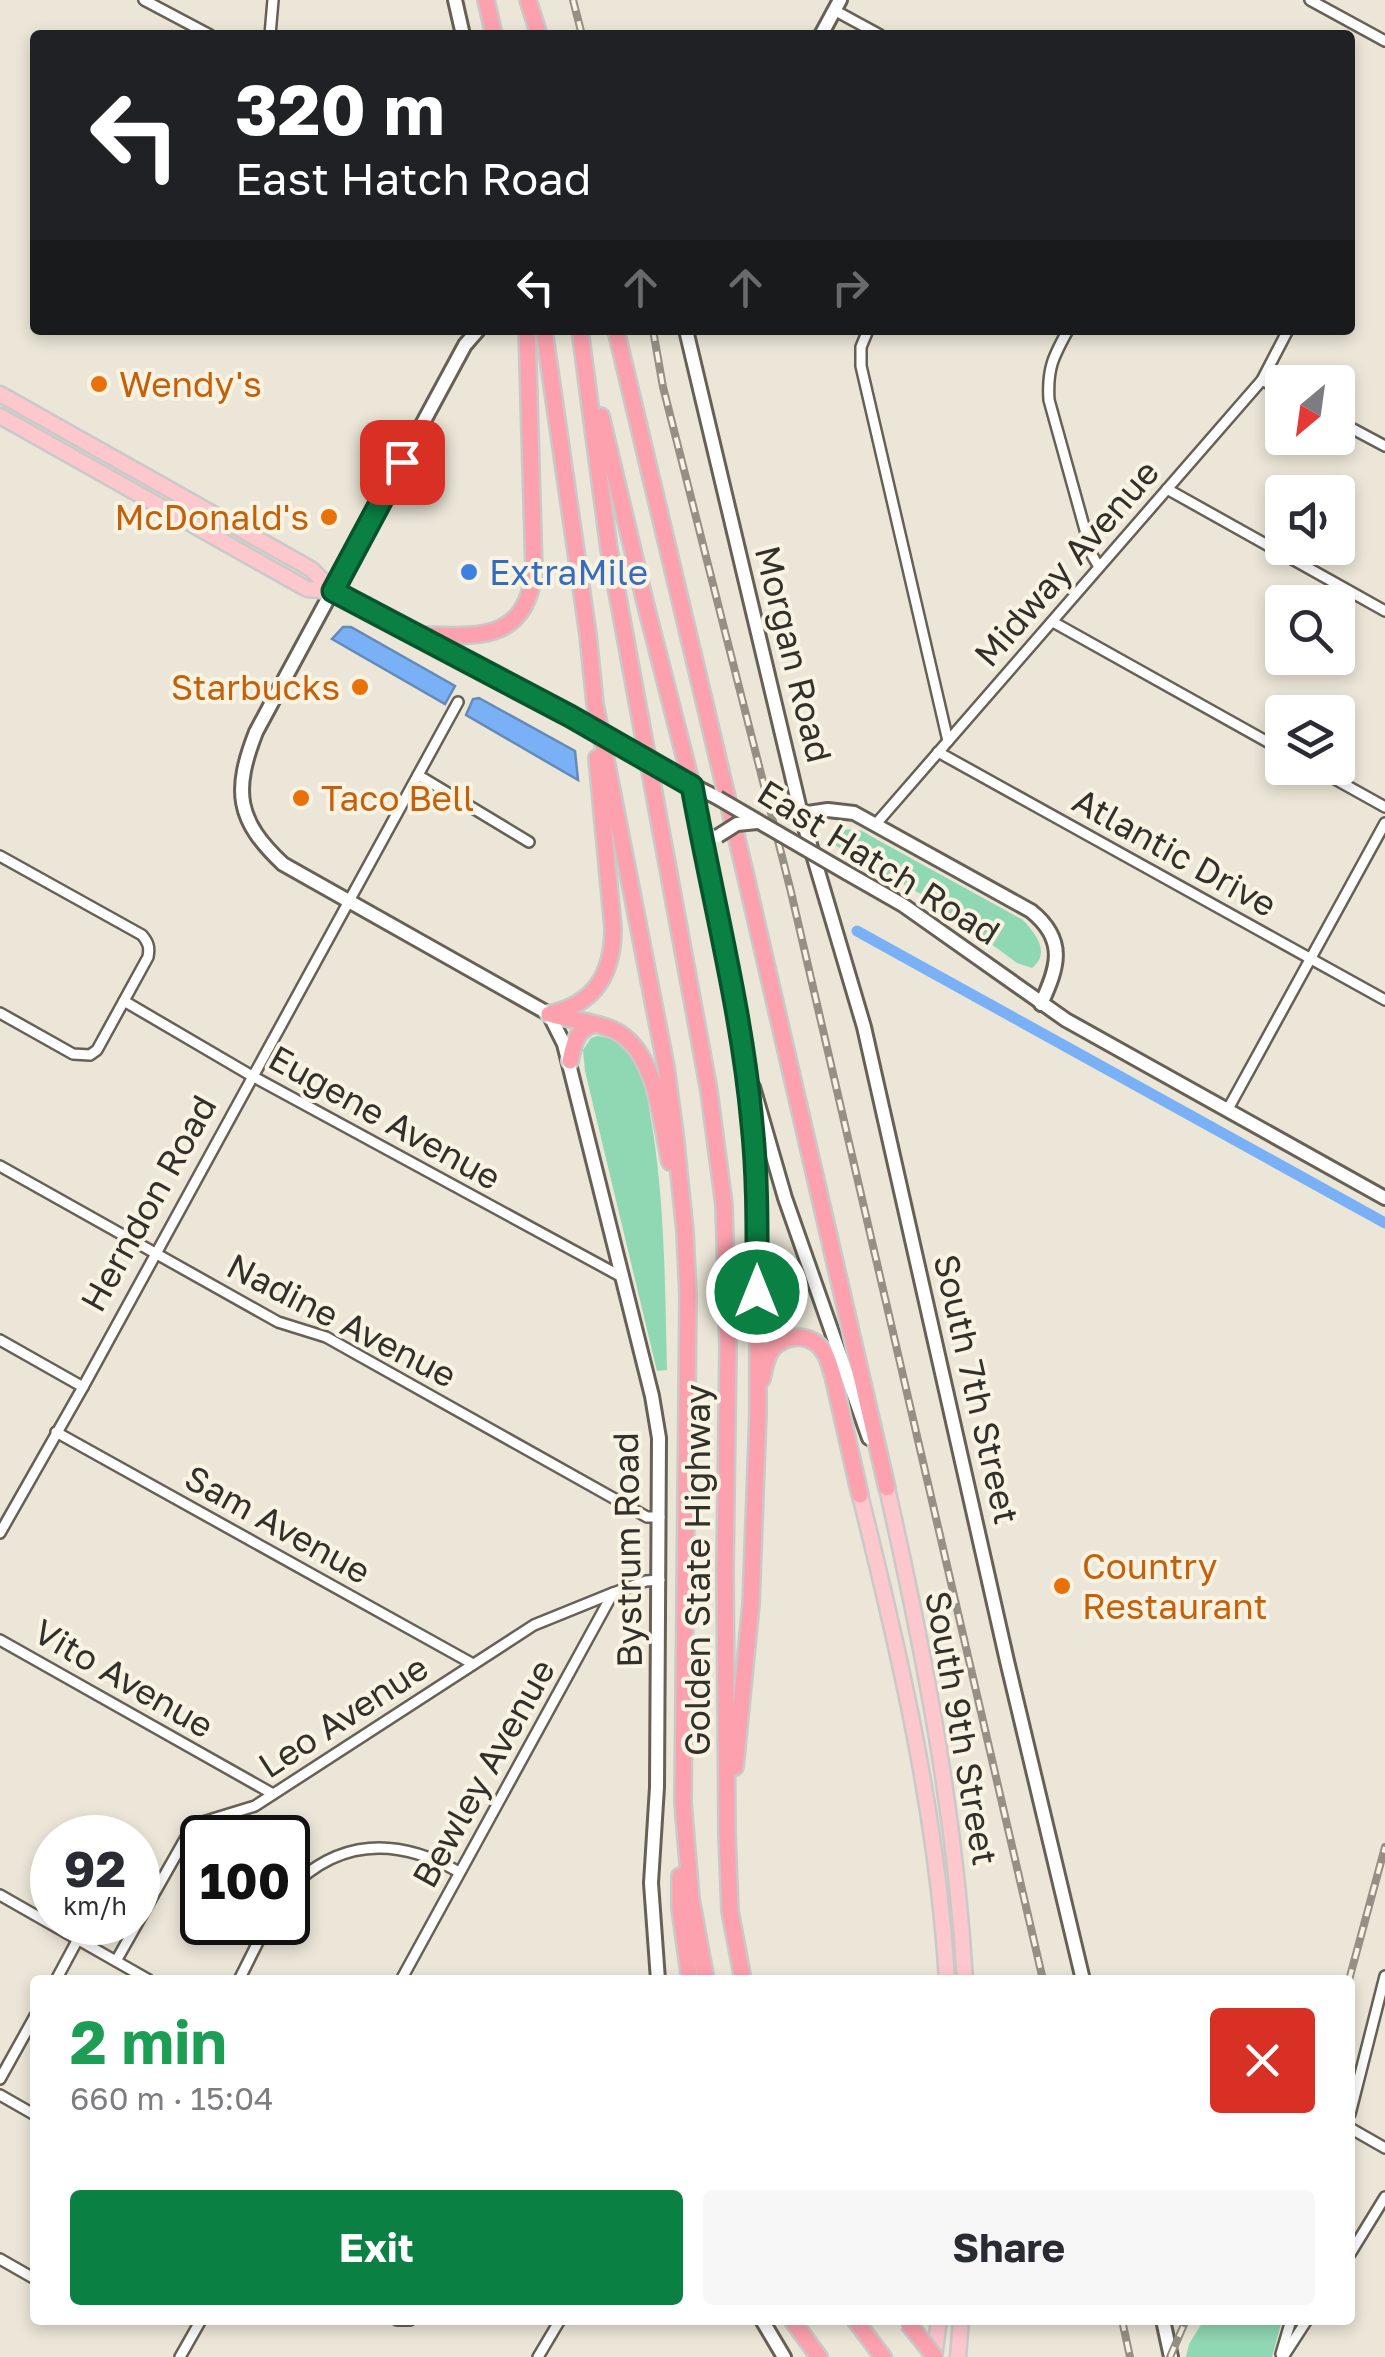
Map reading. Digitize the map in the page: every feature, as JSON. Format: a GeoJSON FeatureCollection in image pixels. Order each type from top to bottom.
{"type":"FeatureCollection","features":[{"type":"Feature","properties":{"kind":"highway"},"geometry":{"type":"LineString","coordinates":[[486,0],[493,30]]}},
{"type":"Feature","properties":{"kind":"highway"},"geometry":{"type":"LineString","coordinates":[[527,0],[535,30]]}},
{"type":"Feature","properties":{"kind":"highway"},"geometry":{"type":"LineString","coordinates":[[418,635],[492,633],[518,616],[529,601],[534,571],[528,335]]}},
{"type":"Feature","properties":{"kind":"highway","name":"Golden State Highway"},"geometry":{"type":"LineString","coordinates":[[545,335],[595,704],[666,1067],[685,1232],[688,1295],[683,1802],[691,1899],[705,1975]]}},
{"type":"Feature","properties":{"kind":"highway"},"geometry":{"type":"LineString","coordinates":[[582,335],[692,786]]}},
{"type":"Feature","properties":{"kind":"highway","name":"Golden State Highway"},"geometry":{"type":"LineString","coordinates":[[582,335],[609,549],[709,1091],[724,1205],[728,1346],[728,1836],[730,1910],[742,1975]]}},
{"type":"Feature","properties":{"kind":"highway"},"geometry":{"type":"LineString","coordinates":[[617,335],[887,1488]]}},
{"type":"Feature","properties":{"kind":"highway"},"geometry":{"type":"LineString","coordinates":[[549,1014],[570,1009],[586,999],[603,975],[612,952],[595,704]]}},
{"type":"Feature","properties":{"kind":"highway"},"geometry":{"type":"LineString","coordinates":[[549,1014],[604,1026],[625,1036],[642,1054],[685,1232]]}},
{"type":"Feature","properties":{"kind":"highway"},"geometry":{"type":"LineString","coordinates":[[570,1061],[578,1034],[592,1025]]}},
{"type":"Feature","properties":{"kind":"highway"},"geometry":{"type":"LineString","coordinates":[[728,1836],[751,1604],[758,1413],[755,1170],[742,1047]]}},
{"type":"Feature","properties":{"kind":"highway"},"geometry":{"type":"LineString","coordinates":[[758,1413],[764,1370],[775,1345],[794,1337],[807,1338],[821,1347],[830,1366],[860,1495]]}},
{"type":"Feature","properties":{"kind":"highway"},"geometry":{"type":"LineString","coordinates":[[683,1802],[680,1908],[689,1975]]}},
{"type":"Feature","properties":{"kind":"highway"},"geometry":{"type":"LineString","coordinates":[[796,2325],[819,2357]]}},
{"type":"Feature","properties":{"kind":"highway"},"geometry":{"type":"LineString","coordinates":[[859,2325],[883,2357]]}},
{"type":"Feature","properties":{"kind":"highway"},"geometry":{"type":"LineString","coordinates":[[910,2325],[935,2357]]}},
{"type":"Feature","properties":{"kind":"main road","name":"East Hatch Road"},"geometry":{"type":"LineString","coordinates":[[0,394],[311,569],[333,591]]}},
{"type":"Feature","properties":{"kind":"main road","name":"East Hatch Road"},"geometry":{"type":"LineString","coordinates":[[0,416],[307,589],[333,591]]}},
{"type":"Feature","properties":{"kind":"main road","name":"South 9th Street"},"geometry":{"type":"LineString","coordinates":[[887,1488],[936,1721],[958,1875],[965,1975]]}},
{"type":"Feature","properties":{"kind":"main road","name":"South 9th Street"},"geometry":{"type":"LineString","coordinates":[[860,1495],[915,1731],[938,1876],[946,1975]]}},
{"type":"Feature","properties":{"kind":"main road"},"geometry":{"type":"LineString","coordinates":[[938,1876],[958,1875]]}},
{"type":"Feature","properties":{"kind":"main road"},"geometry":{"type":"LineString","coordinates":[[935,2357],[938,2325]]}},
{"type":"Feature","properties":{"kind":"main road"},"geometry":{"type":"LineString","coordinates":[[958,2357],[961,2325]]}},
{"type":"Feature","properties":{"kind":"street"},"geometry":{"type":"LineString","coordinates":[[144,0],[201,30]]}},
{"type":"Feature","properties":{"kind":"street"},"geometry":{"type":"LineString","coordinates":[[270,30],[273,0]]}},
{"type":"Feature","properties":{"kind":"street"},"geometry":{"type":"LineString","coordinates":[[455,0],[462,30]]}},
{"type":"Feature","properties":{"kind":"street"},"geometry":{"type":"LineString","coordinates":[[1310,0],[1385,41]]}},
{"type":"Feature","properties":{"kind":"street"},"geometry":{"type":"LineString","coordinates":[[824,30],[837,5],[873,30]]}},
{"type":"Feature","properties":{"kind":"street"},"geometry":{"type":"LineString","coordinates":[[474,335],[256,732],[244,764],[242,795],[250,824],[265,846],[295,872],[549,1014]]}},
{"type":"Feature","properties":{"kind":"street","name":"Morgan Road"},"geometry":{"type":"LineString","coordinates":[[687,335],[802,814],[828,810],[854,813],[1042,919],[1050,929],[1057,952],[1055,974],[1041,1004]]}},
{"type":"Feature","properties":{"kind":"street"},"geometry":{"type":"LineString","coordinates":[[866,335],[862,366],[948,740]]}},
{"type":"Feature","properties":{"kind":"street"},"geometry":{"type":"LineString","coordinates":[[1065,335],[1050,364],[1049,400],[1092,555],[1099,567]]}},
{"type":"Feature","properties":{"kind":"street","name":"Midway Avenue"},"geometry":{"type":"LineString","coordinates":[[875,825],[1262,380],[1285,335]]}},
{"type":"Feature","properties":{"kind":"street"},"geometry":{"type":"LineString","coordinates":[[1355,430],[1385,446]]}},
{"type":"Feature","properties":{"kind":"street"},"geometry":{"type":"LineString","coordinates":[[1167,489],[1385,611]]}},
{"type":"Feature","properties":{"kind":"street","name":"East Hatch Road"},"geometry":{"type":"LineString","coordinates":[[333,591],[760,822],[903,905],[1066,1020],[1385,1198]]}},
{"type":"Feature","properties":{"kind":"street"},"geometry":{"type":"LineString","coordinates":[[1053,622],[1265,740]]}},
{"type":"Feature","properties":{"kind":"street","name":"Herndon Road"},"geometry":{"type":"LineString","coordinates":[[0,1533],[5,1514],[83,1387],[458,702]]}},
{"type":"Feature","properties":{"kind":"street","name":"Atlantic Drive"},"geometry":{"type":"LineString","coordinates":[[938,752],[1385,1000]]}},
{"type":"Feature","properties":{"kind":"street"},"geometry":{"type":"LineString","coordinates":[[418,775],[529,842]]}},
{"type":"Feature","properties":{"kind":"street"},"geometry":{"type":"LineString","coordinates":[[1346,785],[1385,806]]}},
{"type":"Feature","properties":{"kind":"street"},"geometry":{"type":"LineString","coordinates":[[692,786],[742,1047],[784,1198],[887,1488]]}},
{"type":"Feature","properties":{"kind":"street","name":"South 7th Street"},"geometry":{"type":"LineString","coordinates":[[802,814],[864,1026],[1082,1975]]}},
{"type":"Feature","properties":{"kind":"street"},"geometry":{"type":"LineString","coordinates":[[708,871],[710,852],[718,836],[737,824],[760,822]]}},
{"type":"Feature","properties":{"kind":"street"},"geometry":{"type":"LineString","coordinates":[[1228,1109],[1385,824]]}},
{"type":"Feature","properties":{"kind":"street"},"geometry":{"type":"LineString","coordinates":[[0,856],[142,935],[149,946],[148,957],[97,1050],[90,1056],[73,1054],[0,1013]]}},
{"type":"Feature","properties":{"kind":"street","name":"Eugene Avenue"},"geometry":{"type":"LineString","coordinates":[[124,1001],[252,1076],[622,1277]]}},
{"type":"Feature","properties":{"kind":"street","name":"Bystrum Road"},"geometry":{"type":"LineString","coordinates":[[549,1014],[570,1061],[656,1417],[661,1463],[660,1580],[651,1883],[658,1975]]}},
{"type":"Feature","properties":{"kind":"street","name":"Nadine Avenue"},"geometry":{"type":"LineString","coordinates":[[0,1166],[278,1322],[326,1337],[647,1517],[660,1518]]}},
{"type":"Feature","properties":{"kind":"street"},"geometry":{"type":"LineString","coordinates":[[0,1340],[83,1387]]}},
{"type":"Feature","properties":{"kind":"street","name":"Sam Avenue"},"geometry":{"type":"LineString","coordinates":[[56,1432],[473,1664]]}},
{"type":"Feature","properties":{"kind":"street","name":"Leo Avenue"},"geometry":{"type":"LineString","coordinates":[[116,1962],[193,1824],[255,1806],[534,1625],[613,1592],[660,1580]]}},
{"type":"Feature","properties":{"kind":"street","name":"Bewley Avenue"},"geometry":{"type":"LineString","coordinates":[[404,1975],[613,1592]]}},
{"type":"Feature","properties":{"kind":"street","name":"Vito Avenue"},"geometry":{"type":"LineString","coordinates":[[0,1640],[272,1794]]}},
{"type":"Feature","properties":{"kind":"street"},"geometry":{"type":"LineString","coordinates":[[310,1871],[346,1852],[374,1848],[410,1850],[459,1872]]}},
{"type":"Feature","properties":{"kind":"street"},"geometry":{"type":"LineString","coordinates":[[0,1895],[30,1912]]}},
{"type":"Feature","properties":{"kind":"street"},"geometry":{"type":"LineString","coordinates":[[59,1975],[75,1945]]}},
{"type":"Feature","properties":{"kind":"street"},"geometry":{"type":"LineString","coordinates":[[87,1945],[139,1975]]}},
{"type":"Feature","properties":{"kind":"street"},"geometry":{"type":"LineString","coordinates":[[241,1975],[256,1945]]}},
{"type":"Feature","properties":{"kind":"street"},"geometry":{"type":"LineString","coordinates":[[1355,2094],[1385,1976]]}},
{"type":"Feature","properties":{"kind":"street"},"geometry":{"type":"LineString","coordinates":[[0,2079],[30,2025]]}},
{"type":"Feature","properties":{"kind":"street"},"geometry":{"type":"LineString","coordinates":[[0,2095],[30,2112]]}},
{"type":"Feature","properties":{"kind":"street"},"geometry":{"type":"LineString","coordinates":[[1355,2131],[1385,2148]]}},
{"type":"Feature","properties":{"kind":"street"},"geometry":{"type":"LineString","coordinates":[[1355,2246],[1385,2197]]}},
{"type":"Feature","properties":{"kind":"street"},"geometry":{"type":"LineString","coordinates":[[0,2259],[30,2276]]}},
{"type":"Feature","properties":{"kind":"street"},"geometry":{"type":"LineString","coordinates":[[180,2357],[199,2325]]}},
{"type":"Feature","properties":{"kind":"street"},"geometry":{"type":"LineString","coordinates":[[556,2357],[540,2353],[557,2325]]}},
{"type":"Feature","properties":{"kind":"street"},"geometry":{"type":"LineString","coordinates":[[765,2325],[784,2357]]}},
{"type":"Feature","properties":{"kind":"street"},"geometry":{"type":"LineString","coordinates":[[1164,2325],[1171,2357]]}},
{"type":"Feature","properties":{"kind":"street"},"geometry":{"type":"LineString","coordinates":[[1281,2357],[1290,2325]]}},
{"type":"Feature","properties":{"kind":"street"},"geometry":{"type":"LineString","coordinates":[[1281,2357],[1303,2325]]}},
{"type":"Feature","properties":{"kind":"green space"},"geometry":{"type":"Polygon","coordinates":[[[852,829],[1023,920],[1040,944],[1038,962],[1032,968],[1017,963],[933,901],[831,843],[843,830],[852,829]]]}},
{"type":"Feature","properties":{"kind":"green space"},"geometry":{"type":"Polygon","coordinates":[[[597,1036],[627,1048],[639,1065],[646,1087],[662,1216],[667,1370],[657,1371],[585,1071],[583,1050],[597,1036]]]}},
{"type":"Feature","properties":{"kind":"green space"},"geometry":{"type":"Polygon","coordinates":[[[1201,2325],[1281,2325],[1272,2357],[1186,2357],[1201,2325]]]}},
{"type":"Feature","properties":{"kind":"water"},"geometry":{"type":"Polygon","coordinates":[[[343,627],[351,627],[455,686],[445,704],[332,639],[343,627]]]}},
{"type":"Feature","properties":{"kind":"water"},"geometry":{"type":"Polygon","coordinates":[[[479,698],[575,751],[578,780],[466,715],[473,699],[479,698]]]}},
{"type":"Feature","properties":{"kind":"waterway"},"geometry":{"type":"LineString","coordinates":[[857,931],[1385,1223]]}},
{"type":"Feature","properties":{"kind":"railway"},"geometry":{"type":"LineString","coordinates":[[573,0],[581,30]]}},
{"type":"Feature","properties":{"kind":"railway"},"geometry":{"type":"LineString","coordinates":[[654,335],[663,387],[791,892],[1042,1975]]}},
{"type":"Feature","properties":{"kind":"railway"},"geometry":{"type":"LineString","coordinates":[[1350,1975],[1385,1847]]}},
{"type":"Feature","properties":{"kind":"railway"},"geometry":{"type":"LineString","coordinates":[[1123,2325],[1130,2357]]}},
{"type":"Feature","properties":{"kind":"railway"},"geometry":{"type":"LineString","coordinates":[[1170,2357],[1184,2325]]}},
{"type":"Feature","properties":{"kind":"place","name":"Wendy's"},"geometry":{"type":"Point","coordinates":[99,384]}},
{"type":"Feature","properties":{"kind":"place","name":"McDonald's"},"geometry":{"type":"Point","coordinates":[329,517]}},
{"type":"Feature","properties":{"kind":"place","name":"ExtraMile"},"geometry":{"type":"Point","coordinates":[469,572]}},
{"type":"Feature","properties":{"kind":"place","name":"Starbucks"},"geometry":{"type":"Point","coordinates":[360,687]}},
{"type":"Feature","properties":{"kind":"place","name":"Taco Bell"},"geometry":{"type":"Point","coordinates":[301,798]}},
{"type":"Feature","properties":{"kind":"place","name":"Country Restaurant"},"geometry":{"type":"Point","coordinates":[1062,1586]}},
{"type":"Feature","properties":{"kind":"route"},"geometry":{"type":"LineString","coordinates":[[402,462],[333,591],[570,716],[692,786],[742,1047],[752,1123],[758,1223],[757,1292]]}}]}
